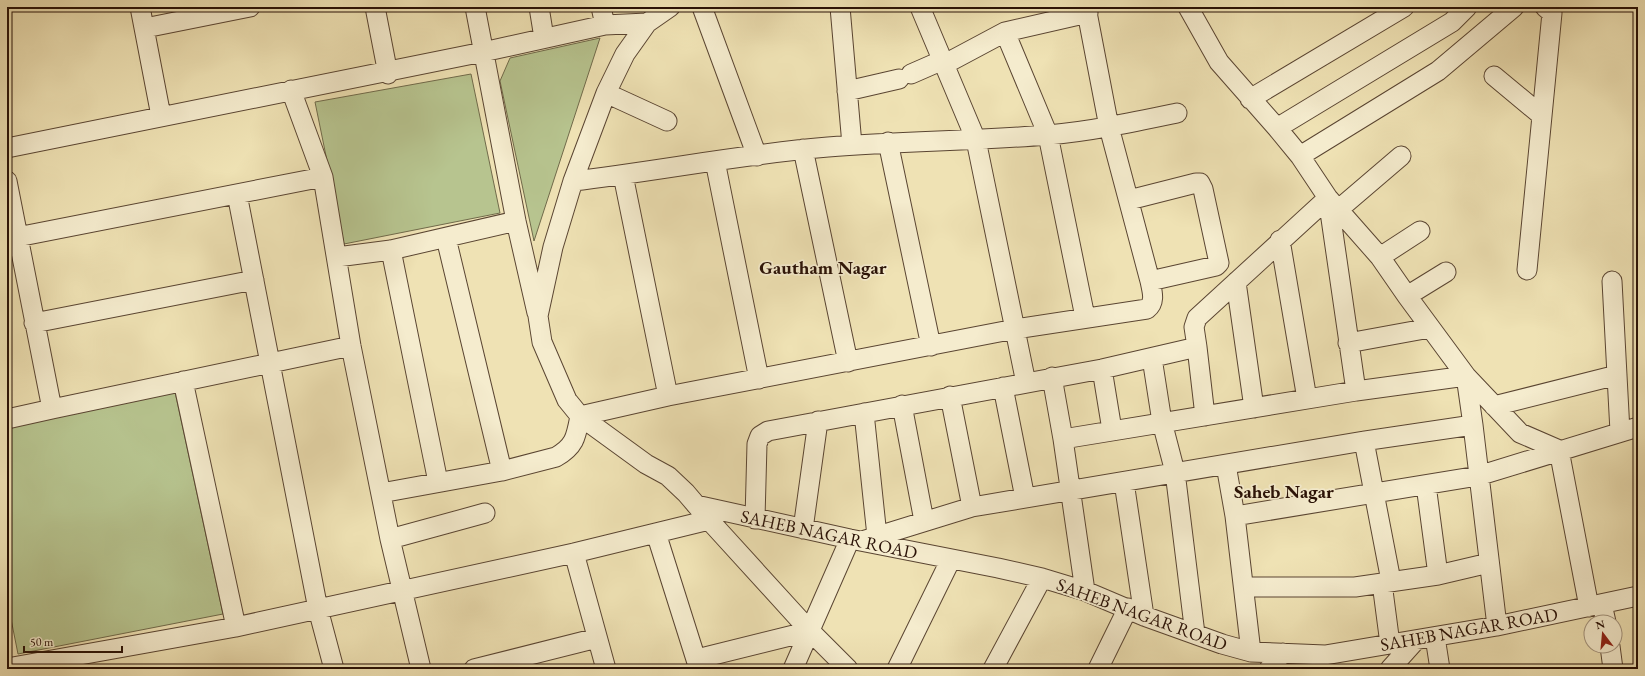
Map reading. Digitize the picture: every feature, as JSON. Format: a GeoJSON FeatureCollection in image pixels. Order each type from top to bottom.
{"type":"FeatureCollection","features":[{"type":"Feature","properties":{"kind":"street"},"geometry":{"type":"LineString","coordinates":[[140,7],[161,116]]}},
{"type":"Feature","properties":{"kind":"street"},"geometry":{"type":"LineString","coordinates":[[145,28],[250,7]]}},
{"type":"Feature","properties":{"kind":"street"},"geometry":{"type":"LineString","coordinates":[[375,7],[388,72]]}},
{"type":"Feature","properties":{"kind":"street"},"geometry":{"type":"LineString","coordinates":[[474,7],[516,222],[529,285],[538,316],[542,342],[567,400],[580,416],[646,464],[668,476],[686,492],[709,520],[810,631],[848,669]]}},
{"type":"Feature","properties":{"kind":"street"},"geometry":{"type":"LineString","coordinates":[[538,7],[544,38]]}},
{"type":"Feature","properties":{"kind":"street"},"geometry":{"type":"LineString","coordinates":[[602,7],[605,25]]}},
{"type":"Feature","properties":{"kind":"street"},"geometry":{"type":"LineString","coordinates":[[538,316],[553,247],[573,181],[606,93],[625,54],[647,23],[670,7]]}},
{"type":"Feature","properties":{"kind":"street"},"geometry":{"type":"LineString","coordinates":[[702,7],[757,156]]}},
{"type":"Feature","properties":{"kind":"street"},"geometry":{"type":"LineString","coordinates":[[840,7],[852,145]]}},
{"type":"Feature","properties":{"kind":"street"},"geometry":{"type":"LineString","coordinates":[[920,7],[976,140],[1026,382]]}},
{"type":"Feature","properties":{"kind":"street"},"geometry":{"type":"LineString","coordinates":[[1188,7],[1219,62],[1250,99],[1278,128],[1300,156],[1333,204],[1380,257],[1466,376],[1520,433],[1559,450]]}},
{"type":"Feature","properties":{"kind":"street"},"geometry":{"type":"LineString","coordinates":[[1250,99],[1404,7]]}},
{"type":"Feature","properties":{"kind":"street"},"geometry":{"type":"LineString","coordinates":[[1278,128],[1452,22],[1467,7]]}},
{"type":"Feature","properties":{"kind":"street"},"geometry":{"type":"LineString","coordinates":[[1527,270],[1552,13],[1546,7]]}},
{"type":"Feature","properties":{"kind":"street"},"geometry":{"type":"LineString","coordinates":[[1300,156],[1438,71],[1512,8]]}},
{"type":"Feature","properties":{"kind":"street"},"geometry":{"type":"LineString","coordinates":[[580,416],[668,396],[1015,329],[1085,317],[1147,309],[1152,305],[1153,300],[1150,281],[1109,127],[1087,10],[1005,32],[944,62],[905,76],[847,91]]}},
{"type":"Feature","properties":{"kind":"street"},"geometry":{"type":"LineString","coordinates":[[7,148],[291,90],[388,72],[605,25],[647,23]]}},
{"type":"Feature","properties":{"kind":"street"},"geometry":{"type":"LineString","coordinates":[[1005,32],[1048,135],[1085,317]]}},
{"type":"Feature","properties":{"kind":"street"},"geometry":{"type":"LineString","coordinates":[[1494,76],[1541,115]]}},
{"type":"Feature","properties":{"kind":"street"},"geometry":{"type":"LineString","coordinates":[[291,90],[323,177],[351,346],[390,539],[421,669]]}},
{"type":"Feature","properties":{"kind":"street"},"geometry":{"type":"LineString","coordinates":[[606,93],[667,121]]}},
{"type":"Feature","properties":{"kind":"street"},"geometry":{"type":"LineString","coordinates":[[573,181],[803,149],[888,142],[976,140],[1048,135],[1109,127],[1177,113]]}},
{"type":"Feature","properties":{"kind":"street"},"geometry":{"type":"LineString","coordinates":[[888,142],[931,346]]}},
{"type":"Feature","properties":{"kind":"street"},"geometry":{"type":"LineString","coordinates":[[803,149],[848,362]]}},
{"type":"Feature","properties":{"kind":"street"},"geometry":{"type":"LineString","coordinates":[[1205,416],[1194,327],[1197,318],[1280,240],[1401,156]]}},
{"type":"Feature","properties":{"kind":"street"},"geometry":{"type":"LineString","coordinates":[[715,161],[759,379]]}},
{"type":"Feature","properties":{"kind":"street"},"geometry":{"type":"LineString","coordinates":[[623,175],[668,396]]}},
{"type":"Feature","properties":{"kind":"street"},"geometry":{"type":"LineString","coordinates":[[12,238],[323,177]]}},
{"type":"Feature","properties":{"kind":"street"},"geometry":{"type":"LineString","coordinates":[[7,181],[12,238],[34,323],[52,409]]}},
{"type":"Feature","properties":{"kind":"street"},"geometry":{"type":"LineString","coordinates":[[1129,200],[1196,183],[1200,183],[1203,189],[1219,263],[1216,266],[1150,281]]}},
{"type":"Feature","properties":{"kind":"street"},"geometry":{"type":"LineString","coordinates":[[237,194],[254,280],[268,364],[318,610],[334,669]]}},
{"type":"Feature","properties":{"kind":"street"},"geometry":{"type":"LineString","coordinates":[[1333,204],[1348,343],[1356,391]]}},
{"type":"Feature","properties":{"kind":"street"},"geometry":{"type":"LineString","coordinates":[[337,257],[391,250],[516,222]]}},
{"type":"Feature","properties":{"kind":"street"},"geometry":{"type":"LineString","coordinates":[[1380,257],[1420,232]]}},
{"type":"Feature","properties":{"kind":"street"},"geometry":{"type":"LineString","coordinates":[[446,238],[502,471]]}},
{"type":"Feature","properties":{"kind":"street"},"geometry":{"type":"LineString","coordinates":[[1280,240],[1307,399]]}},
{"type":"Feature","properties":{"kind":"street"},"geometry":{"type":"LineString","coordinates":[[391,250],[438,482]]}},
{"type":"Feature","properties":{"kind":"street"},"geometry":{"type":"LineString","coordinates":[[1407,296],[1446,272]]}},
{"type":"Feature","properties":{"kind":"street"},"geometry":{"type":"LineString","coordinates":[[34,323],[254,280]]}},
{"type":"Feature","properties":{"kind":"street"},"geometry":{"type":"LineString","coordinates":[[1236,282],[1254,408]]}},
{"type":"Feature","properties":{"kind":"street"},"geometry":{"type":"LineString","coordinates":[[1612,282],[1620,432]]}},
{"type":"Feature","properties":{"kind":"street"},"geometry":{"type":"LineString","coordinates":[[1348,343],[1430,328]]}},
{"type":"Feature","properties":{"kind":"street"},"geometry":{"type":"LineString","coordinates":[[7,419],[351,346]]}},
{"type":"Feature","properties":{"kind":"street"},"geometry":{"type":"LineString","coordinates":[[755,519],[757,444],[760,436],[768,431],[1052,377],[1102,369],[1197,347]]}},
{"type":"Feature","properties":{"kind":"street"},"geometry":{"type":"LineString","coordinates":[[1152,358],[1162,422],[1175,472],[1195,634]]}},
{"type":"Feature","properties":{"kind":"street"},"geometry":{"type":"LineString","coordinates":[[1102,369],[1112,430]]}},
{"type":"Feature","properties":{"kind":"street"},"geometry":{"type":"LineString","coordinates":[[1494,406],[1617,375]]}},
{"type":"Feature","properties":{"kind":"street"},"geometry":{"type":"LineString","coordinates":[[1063,439],[1356,391],[1466,376]]}},
{"type":"Feature","properties":{"kind":"street"},"geometry":{"type":"LineString","coordinates":[[1466,376],[1497,626]]}},
{"type":"Feature","properties":{"kind":"street"},"geometry":{"type":"LineString","coordinates":[[1052,377],[1063,439],[1085,592]]}},
{"type":"Feature","properties":{"kind":"street"},"geometry":{"type":"LineString","coordinates":[[183,381],[236,627]]}},
{"type":"Feature","properties":{"kind":"street"},"geometry":{"type":"LineString","coordinates":[[1003,387],[1025,498]]}},
{"type":"Feature","properties":{"kind":"street"},"geometry":{"type":"LineString","coordinates":[[950,396],[972,507]]}},
{"type":"Feature","properties":{"kind":"street"},"geometry":{"type":"LineString","coordinates":[[902,405],[924,521]]}},
{"type":"Feature","properties":{"kind":"street"},"geometry":{"type":"LineString","coordinates":[[793,669],[810,631],[862,539],[864,412]]}},
{"type":"Feature","properties":{"kind":"street"},"geometry":{"type":"LineString","coordinates":[[381,493],[502,471],[556,457],[564,453],[576,439],[580,416]]}},
{"type":"Feature","properties":{"kind":"street"},"geometry":{"type":"LineString","coordinates":[[803,529],[818,421]]}},
{"type":"Feature","properties":{"kind":"street"},"geometry":{"type":"LineString","coordinates":[[862,539],[972,507],[1364,441],[1472,425]]}},
{"type":"Feature","properties":{"kind":"street"},"geometry":{"type":"LineString","coordinates":[[1235,516],[1478,476],[1638,427]]}},
{"type":"Feature","properties":{"kind":"street"},"geometry":{"type":"LineString","coordinates":[[1364,441],[1375,493],[1387,582],[1390,644]]}},
{"type":"Feature","properties":{"kind":"street"},"geometry":{"type":"LineString","coordinates":[[1559,450],[1599,611]]}},
{"type":"Feature","properties":{"kind":"street"},"geometry":{"type":"LineString","coordinates":[[1226,464],[1235,516],[1251,652]]}},
{"type":"Feature","properties":{"kind":"street"},"geometry":{"type":"LineString","coordinates":[[1103,667],[1136,612],[1124,482]]}},
{"type":"Feature","properties":{"kind":"street"},"geometry":{"type":"LineString","coordinates":[[1426,485],[1438,575]]}},
{"type":"Feature","properties":{"kind":"street","name":"SAHEB NAGAR ROAD"},"geometry":{"type":"LineString","coordinates":[[696,505],[755,519],[862,539],[1042,578],[1085,592],[1222,644],[1251,652],[1325,655],[1497,626],[1599,611],[1638,596]]}},
{"type":"Feature","properties":{"kind":"street"},"geometry":{"type":"LineString","coordinates":[[390,539],[485,513]]}},
{"type":"Feature","properties":{"kind":"street"},"geometry":{"type":"LineString","coordinates":[[8,666],[236,627],[318,610],[574,553],[709,520]]}},
{"type":"Feature","properties":{"kind":"street"},"geometry":{"type":"LineString","coordinates":[[656,534],[698,664],[810,631]]}},
{"type":"Feature","properties":{"kind":"street"},"geometry":{"type":"LineString","coordinates":[[574,553],[606,669]]}},
{"type":"Feature","properties":{"kind":"street"},"geometry":{"type":"LineString","coordinates":[[897,669],[951,559]]}},
{"type":"Feature","properties":{"kind":"street"},"geometry":{"type":"LineString","coordinates":[[1244,587],[1355,587],[1438,575],[1489,563]]}},
{"type":"Feature","properties":{"kind":"street"},"geometry":{"type":"LineString","coordinates":[[993,669],[1042,578]]}},
{"type":"Feature","properties":{"kind":"street"},"geometry":{"type":"LineString","coordinates":[[1435,637],[1440,669]]}},
{"type":"Feature","properties":{"kind":"street"},"geometry":{"type":"LineString","coordinates":[[474,669],[597,638]]}},
{"type":"Feature","properties":{"kind":"street"},"geometry":{"type":"LineString","coordinates":[[1390,669],[1416,640]]}},
{"type":"Feature","properties":{"kind":"street"},"geometry":{"type":"LineString","coordinates":[[1269,669],[1283,653]]}},
{"type":"Feature","properties":{"kind":"street"},"geometry":{"type":"LineString","coordinates":[[1612,654],[1616,668]]}},
{"type":"Feature","properties":{"kind":"green space"},"geometry":{"type":"Polygon","coordinates":[[[600,38],[534,241],[500,81],[510,58],[600,38]]]}},
{"type":"Feature","properties":{"kind":"green space"},"geometry":{"type":"Polygon","coordinates":[[[471,74],[500,213],[344,244],[315,102],[471,74]]]}},
{"type":"Feature","properties":{"kind":"green space"},"geometry":{"type":"Polygon","coordinates":[[[175,392],[223,614],[18,654],[7,599],[7,427],[175,392]]]}},
{"type":"Feature","properties":{"kind":"district","name":"Gautham Nagar"},"geometry":{"type":"Point","coordinates":[823,267]}},
{"type":"Feature","properties":{"kind":"district","name":"Saheb Nagar"},"geometry":{"type":"Point","coordinates":[1284,491]}}]}
